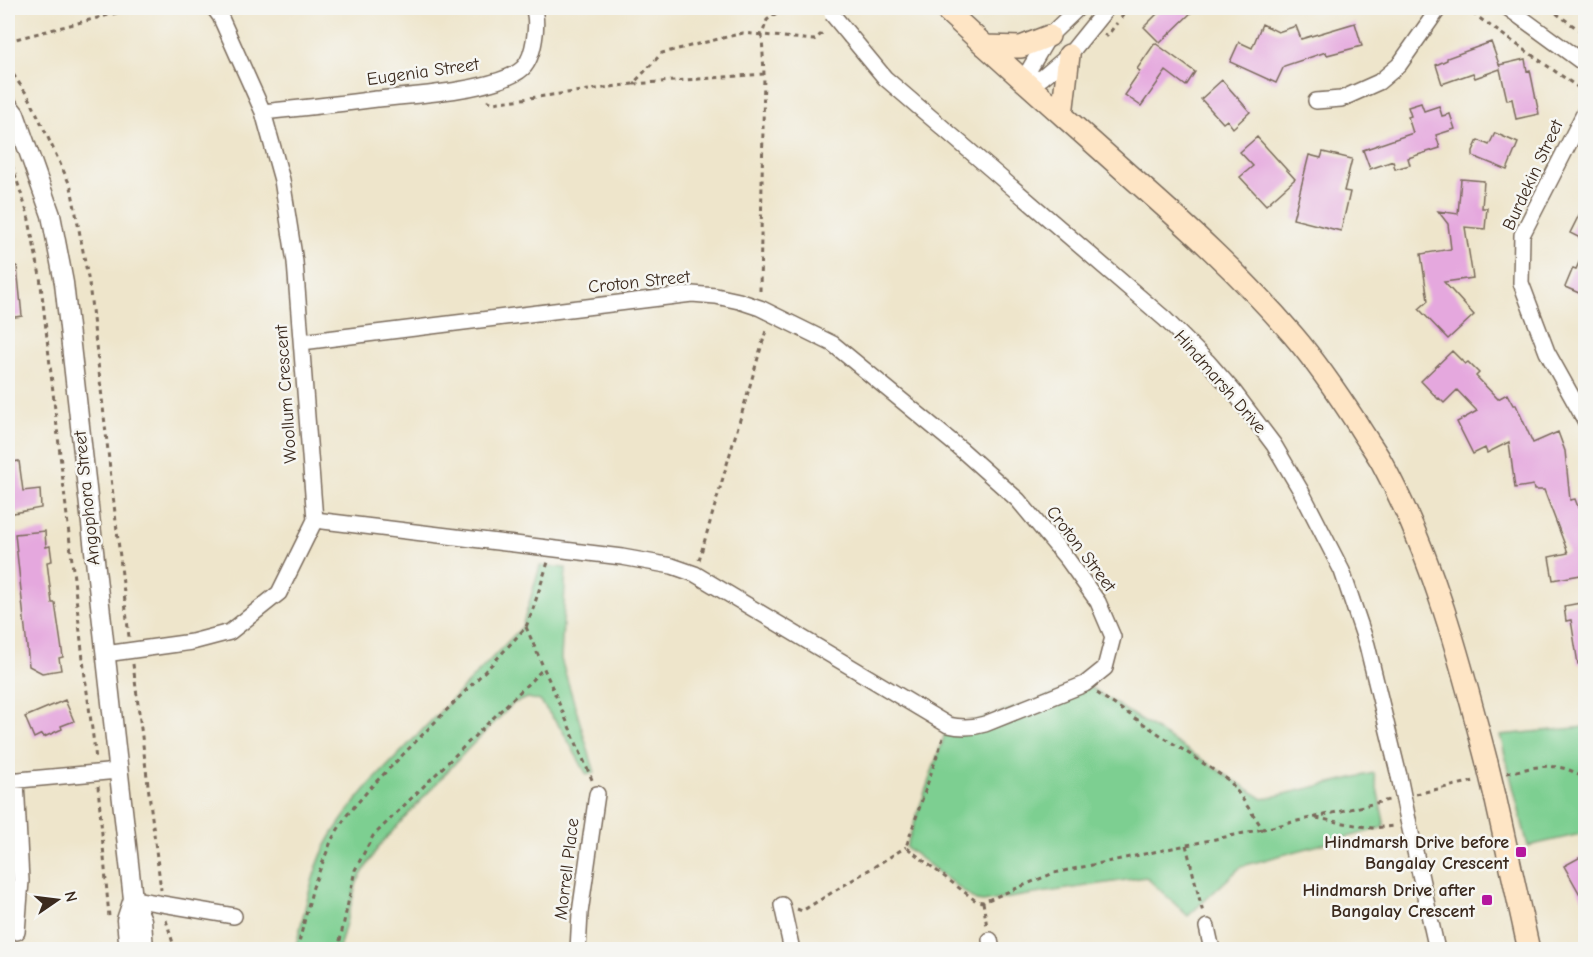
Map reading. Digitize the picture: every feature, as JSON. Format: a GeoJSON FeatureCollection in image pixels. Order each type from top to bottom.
{"type":"FeatureCollection","features":[{"type":"Feature","properties":{"kind":"main road"},"geometry":{"type":"LineString","coordinates":[[944,8],[1191,230],[1244,281],[1295,337],[1345,405],[1380,460],[1414,528],[1441,598],[1463,669],[1483,771],[1495,796],[1528,950]]}},
{"type":"Feature","properties":{"kind":"main road"},"geometry":{"type":"LineString","coordinates":[[986,46],[1021,47],[1049,36]]}},
{"type":"Feature","properties":{"kind":"main road"},"geometry":{"type":"LineString","coordinates":[[1062,115],[1069,55]]}},
{"type":"Feature","properties":{"kind":"street","name":"Woollum Crescent"},"geometry":{"type":"LineString","coordinates":[[214,8],[220,16],[263,112],[282,180],[295,262],[315,520]]}},
{"type":"Feature","properties":{"kind":"street","name":"Eugenia Street"},"geometry":{"type":"LineString","coordinates":[[263,112],[460,89],[506,79],[524,67],[535,42],[533,8]]}},
{"type":"Feature","properties":{"kind":"street"},"geometry":{"type":"LineString","coordinates":[[1023,80],[1049,36],[1078,8]]}},
{"type":"Feature","properties":{"kind":"street"},"geometry":{"type":"LineString","coordinates":[[1023,80],[1042,78],[1069,55],[1107,8]]}},
{"type":"Feature","properties":{"kind":"street"},"geometry":{"type":"LineString","coordinates":[[1316,101],[1341,99],[1379,82],[1399,65],[1440,8]]}},
{"type":"Feature","properties":{"kind":"street"},"geometry":{"type":"LineString","coordinates":[[1509,8],[1586,65]]}},
{"type":"Feature","properties":{"kind":"street","name":"Hindmarsh Drive"},"geometry":{"type":"LineString","coordinates":[[829,11],[885,78],[1165,319],[1234,392],[1274,445],[1301,491],[1342,571],[1367,645],[1399,776],[1437,950]]}},
{"type":"Feature","properties":{"kind":"street","name":"Angophora Street"},"geometry":{"type":"LineString","coordinates":[[8,105],[15,114],[51,215],[64,283],[133,899],[142,920],[144,950]]}},
{"type":"Feature","properties":{"kind":"street","name":"Burdekin Street"},"geometry":{"type":"LineString","coordinates":[[1586,110],[1522,235],[1521,283],[1547,352],[1586,422]]}},
{"type":"Feature","properties":{"kind":"street","name":"Croton Street"},"geometry":{"type":"LineString","coordinates":[[302,342],[692,294],[739,301],[833,344],[1018,500],[1068,560],[1098,602],[1113,637],[1105,668],[1085,684],[978,726],[958,727],[948,725],[695,574],[672,566],[622,557],[315,520]]}},
{"type":"Feature","properties":{"kind":"street"},"geometry":{"type":"LineString","coordinates":[[105,654],[192,642],[230,632],[279,593],[315,520]]}},
{"type":"Feature","properties":{"kind":"street"},"geometry":{"type":"LineString","coordinates":[[17,932],[21,881],[12,781],[118,771]]}},
{"type":"Feature","properties":{"kind":"street","name":"Morrell Place"},"geometry":{"type":"LineString","coordinates":[[578,950],[580,913],[597,795]]}},
{"type":"Feature","properties":{"kind":"street"},"geometry":{"type":"LineString","coordinates":[[133,899],[234,916]]}},
{"type":"Feature","properties":{"kind":"street","name":"Angophora Street"},"geometry":{"type":"LineString","coordinates":[[129,950],[126,920],[133,899]]}},
{"type":"Feature","properties":{"kind":"street"},"geometry":{"type":"LineString","coordinates":[[782,904],[792,950]]}},
{"type":"Feature","properties":{"kind":"street"},"geometry":{"type":"LineString","coordinates":[[1207,927],[1212,950]]}},
{"type":"Feature","properties":{"kind":"path"},"geometry":{"type":"LineString","coordinates":[[8,41],[136,8]]}},
{"type":"Feature","properties":{"kind":"path"},"geometry":{"type":"LineString","coordinates":[[695,574],[765,311],[762,35],[766,20],[783,8]]}},
{"type":"Feature","properties":{"kind":"path"},"geometry":{"type":"LineString","coordinates":[[1465,8],[1586,93]]}},
{"type":"Feature","properties":{"kind":"path"},"geometry":{"type":"LineString","coordinates":[[1549,8],[1586,35]]}},
{"type":"Feature","properties":{"kind":"path"},"geometry":{"type":"LineString","coordinates":[[633,84],[662,53],[743,33],[814,40]]}},
{"type":"Feature","properties":{"kind":"path"},"geometry":{"type":"LineString","coordinates":[[8,67],[30,99],[70,187],[89,283],[131,651],[165,918],[175,950]]}},
{"type":"Feature","properties":{"kind":"path"},"geometry":{"type":"LineString","coordinates":[[460,89],[493,103],[633,84],[764,74]]}},
{"type":"Feature","properties":{"kind":"path"},"geometry":{"type":"LineString","coordinates":[[8,157],[28,215],[40,276],[98,773],[110,927]]}},
{"type":"Feature","properties":{"kind":"path"},"geometry":{"type":"LineString","coordinates":[[297,950],[314,887],[332,839],[372,786],[495,662],[526,627],[552,549]]}},
{"type":"Feature","properties":{"kind":"path"},"geometry":{"type":"LineString","coordinates":[[526,627],[591,774],[597,795]]}},
{"type":"Feature","properties":{"kind":"path"},"geometry":{"type":"LineString","coordinates":[[338,950],[355,870],[373,836],[544,668]]}},
{"type":"Feature","properties":{"kind":"path"},"geometry":{"type":"LineString","coordinates":[[1085,684],[1230,781],[1263,829]]}},
{"type":"Feature","properties":{"kind":"path"},"geometry":{"type":"LineString","coordinates":[[782,904],[802,911],[906,847],[948,725]]}},
{"type":"Feature","properties":{"kind":"path"},"geometry":{"type":"LineString","coordinates":[[1506,773],[1533,768],[1559,767],[1570,770],[1586,780]]}},
{"type":"Feature","properties":{"kind":"path"},"geometry":{"type":"LineString","coordinates":[[1407,796],[1483,771]]}},
{"type":"Feature","properties":{"kind":"path"},"geometry":{"type":"LineString","coordinates":[[906,847],[976,901],[983,902],[1054,873],[1396,798]]}},
{"type":"Feature","properties":{"kind":"path"},"geometry":{"type":"LineString","coordinates":[[1313,817],[1372,828],[1397,825],[1399,834]]}},
{"type":"Feature","properties":{"kind":"path"},"geometry":{"type":"LineString","coordinates":[[1186,845],[1207,927]]}},
{"type":"Feature","properties":{"kind":"path"},"geometry":{"type":"LineString","coordinates":[[983,902],[991,945]]}},
{"type":"Feature","properties":{"kind":"green space"},"geometry":{"type":"Polygon","coordinates":[[[540,566],[566,568],[561,659],[595,773],[587,775],[562,730],[540,701],[528,698],[514,703],[467,750],[379,846],[357,882],[339,949],[295,949],[313,878],[323,850],[334,831],[369,785],[522,627],[540,566]]]}},
{"type":"Feature","properties":{"kind":"green space"},"geometry":{"type":"Polygon","coordinates":[[[1085,684],[1263,799],[1374,773],[1385,827],[1242,866],[1188,916],[1146,877],[983,902],[976,901],[906,847],[948,725],[959,727],[1085,684]]]}},
{"type":"Feature","properties":{"kind":"green space"},"geometry":{"type":"Polygon","coordinates":[[[1585,727],[1585,833],[1528,846],[1500,735],[1585,727]]]}},
{"type":"Feature","properties":{"kind":"building"},"geometry":{"type":"Polygon","coordinates":[[[1163,8],[1196,8],[1160,43],[1144,27],[1163,8]]]}},
{"type":"Feature","properties":{"kind":"building"},"geometry":{"type":"Polygon","coordinates":[[[1355,23],[1362,46],[1327,55],[1326,52],[1284,66],[1276,83],[1230,62],[1239,42],[1252,48],[1262,24],[1278,32],[1296,26],[1301,39],[1355,23]]]}},
{"type":"Feature","properties":{"kind":"building"},"geometry":{"type":"Polygon","coordinates":[[[1491,42],[1499,65],[1525,59],[1527,71],[1530,70],[1539,114],[1516,119],[1512,99],[1507,100],[1500,69],[1475,78],[1473,73],[1442,84],[1436,65],[1447,58],[1491,42]]]}},
{"type":"Feature","properties":{"kind":"building"},"geometry":{"type":"Polygon","coordinates":[[[1155,43],[1195,72],[1186,86],[1166,71],[1141,106],[1125,95],[1140,71],[1137,69],[1155,43]]]}},
{"type":"Feature","properties":{"kind":"building"},"geometry":{"type":"Polygon","coordinates":[[[1222,80],[1250,112],[1233,128],[1227,120],[1223,123],[1201,99],[1222,80]]]}},
{"type":"Feature","properties":{"kind":"building"},"geometry":{"type":"Polygon","coordinates":[[[1421,103],[1424,111],[1439,106],[1442,116],[1450,114],[1455,129],[1436,135],[1440,148],[1408,158],[1410,165],[1395,169],[1393,161],[1370,169],[1363,150],[1413,133],[1408,117],[1411,116],[1408,107],[1421,103]]]}},
{"type":"Feature","properties":{"kind":"building"},"geometry":{"type":"Polygon","coordinates":[[[1495,133],[1518,143],[1507,170],[1473,156],[1478,140],[1489,145],[1495,133]]]}},
{"type":"Feature","properties":{"kind":"building"},"geometry":{"type":"Polygon","coordinates":[[[1257,137],[1295,179],[1266,205],[1240,177],[1253,166],[1240,152],[1257,137]]]}},
{"type":"Feature","properties":{"kind":"building"},"geometry":{"type":"Polygon","coordinates":[[[1323,152],[1352,159],[1344,191],[1350,192],[1341,231],[1293,219],[1309,155],[1321,158],[1323,152]]]}},
{"type":"Feature","properties":{"kind":"building"},"geometry":{"type":"Polygon","coordinates":[[[1461,179],[1484,181],[1482,208],[1487,208],[1485,229],[1465,227],[1473,278],[1444,282],[1474,315],[1448,339],[1419,309],[1428,301],[1421,254],[1451,249],[1448,224],[1438,211],[1458,214],[1461,179]]]}},
{"type":"Feature","properties":{"kind":"building"},"geometry":{"type":"Polygon","coordinates":[[[1586,201],[1586,241],[1570,233],[1586,201]]]}},
{"type":"Feature","properties":{"kind":"building"},"geometry":{"type":"Polygon","coordinates":[[[1586,247],[1586,296],[1565,287],[1586,247]]]}},
{"type":"Feature","properties":{"kind":"building"},"geometry":{"type":"Polygon","coordinates":[[[17,266],[22,316],[8,318],[8,267],[17,266]]]}},
{"type":"Feature","properties":{"kind":"building"},"geometry":{"type":"Polygon","coordinates":[[[1452,351],[1465,364],[1468,362],[1479,373],[1476,376],[1498,399],[1507,394],[1513,405],[1516,405],[1533,443],[1558,432],[1565,451],[1570,500],[1575,499],[1586,527],[1586,574],[1553,580],[1549,557],[1568,553],[1544,490],[1534,490],[1533,485],[1515,488],[1509,442],[1487,453],[1485,448],[1473,454],[1457,422],[1477,411],[1457,390],[1444,403],[1421,381],[1452,351]]]}},
{"type":"Feature","properties":{"kind":"building"},"geometry":{"type":"Polygon","coordinates":[[[19,461],[23,491],[40,489],[41,508],[8,514],[8,463],[19,461]]]}},
{"type":"Feature","properties":{"kind":"building"},"geometry":{"type":"Polygon","coordinates":[[[45,531],[46,547],[50,546],[52,561],[47,562],[52,603],[55,603],[63,657],[59,658],[61,670],[42,673],[29,666],[15,534],[45,531]]]}},
{"type":"Feature","properties":{"kind":"building"},"geometry":{"type":"Polygon","coordinates":[[[1586,602],[1586,663],[1578,664],[1571,620],[1566,621],[1564,606],[1586,602]]]}},
{"type":"Feature","properties":{"kind":"building"},"geometry":{"type":"Polygon","coordinates":[[[65,700],[74,721],[44,737],[42,734],[34,738],[25,717],[65,700]]]}},
{"type":"Feature","properties":{"kind":"building"},"geometry":{"type":"Polygon","coordinates":[[[1586,854],[1586,905],[1564,866],[1586,854]]]}},
{"type":"Feature","properties":{"kind":"place","name":"Hindmarsh Drive before Bangalay Crescent"},"geometry":{"type":"Point","coordinates":[1521,852]}},
{"type":"Feature","properties":{"kind":"place","name":"Hindmarsh Drive after Bangalay Crescent"},"geometry":{"type":"Point","coordinates":[1487,900]}}]}
